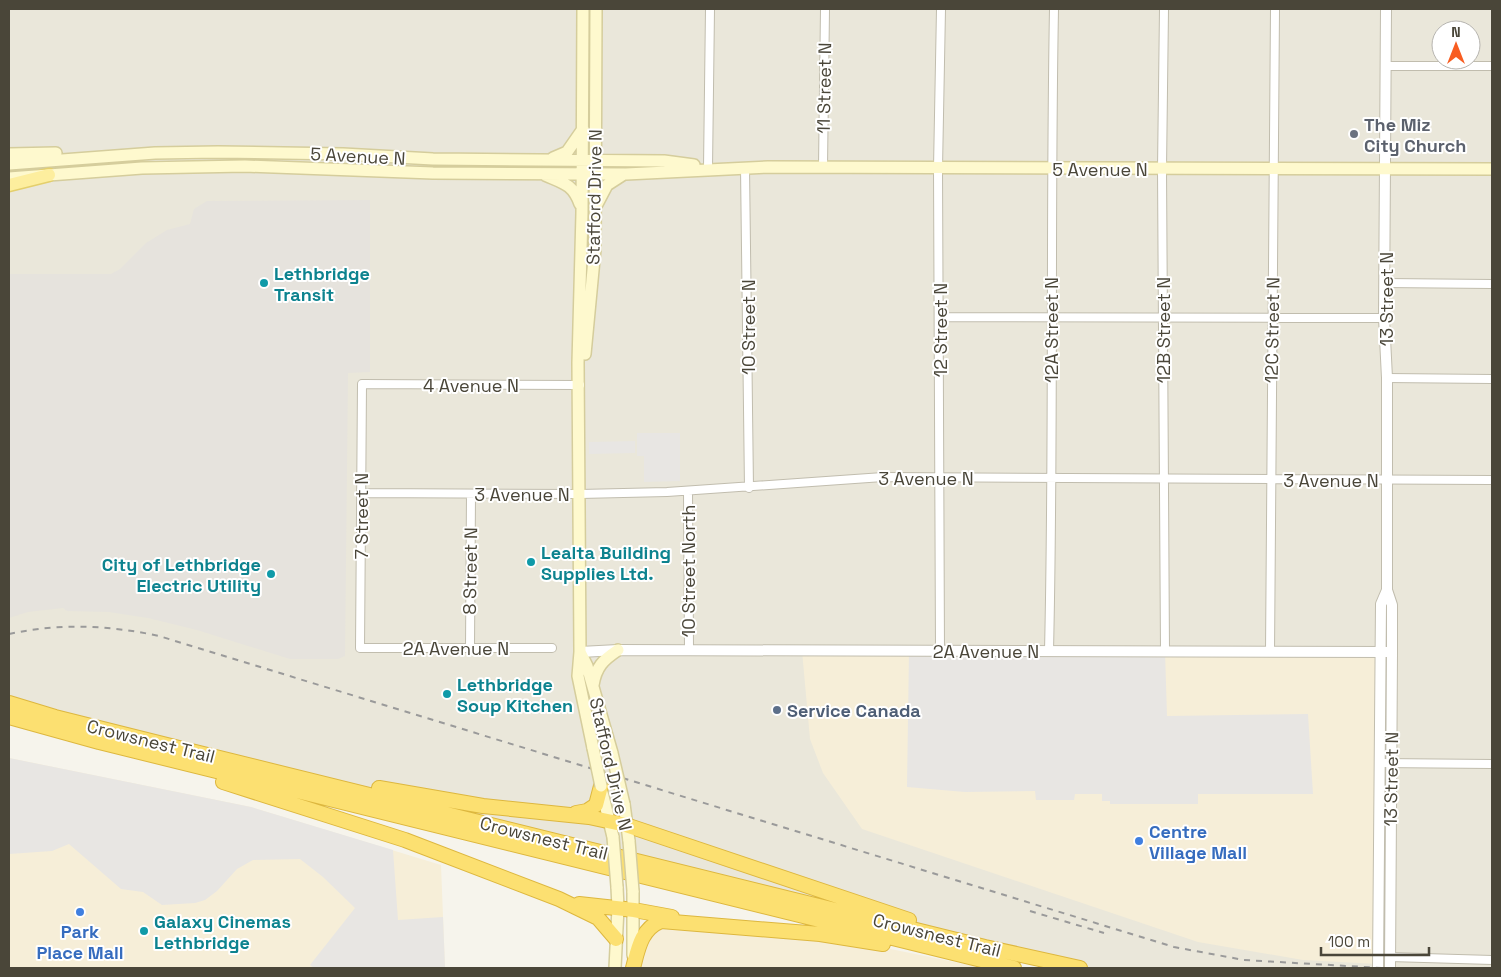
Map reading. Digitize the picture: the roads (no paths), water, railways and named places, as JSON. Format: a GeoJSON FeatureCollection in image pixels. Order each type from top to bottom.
{"type":"FeatureCollection","features":[{"type":"Feature","properties":{"kind":"highway"},"geometry":{"type":"LineString","coordinates":[[9,698],[55,717]]}},
{"type":"Feature","properties":{"kind":"highway","name":"Crowsnest Trail"},"geometry":{"type":"LineString","coordinates":[[9,702],[55,717],[183,749],[985,947],[1080,968]]}},
{"type":"Feature","properties":{"kind":"highway","name":"Crowsnest Trail"},"geometry":{"type":"LineString","coordinates":[[9,717],[99,742],[1013,968]]}},
{"type":"Feature","properties":{"kind":"highway"},"geometry":{"type":"LineString","coordinates":[[9,721],[99,742],[406,840],[559,899],[598,918],[616,939]]}},
{"type":"Feature","properties":{"kind":"highway"},"geometry":{"type":"LineString","coordinates":[[183,749],[438,799],[522,811],[568,814],[608,820],[829,892],[985,947]]}},
{"type":"Feature","properties":{"kind":"highway"},"geometry":{"type":"LineString","coordinates":[[568,814],[587,811],[596,805],[601,794]]}},
{"type":"Feature","properties":{"kind":"highway"},"geometry":{"type":"LineString","coordinates":[[559,899],[583,905],[634,910],[700,922]]}},
{"type":"Feature","properties":{"kind":"highway"},"geometry":{"type":"LineString","coordinates":[[632,968],[641,940],[652,925],[671,920],[820,934],[1013,968]]}},
{"type":"Feature","properties":{"kind":"main road","name":"Stafford Drive N"},"geometry":{"type":"LineString","coordinates":[[583,9],[583,160],[578,363],[580,385],[578,590],[580,652],[578,676],[601,794],[613,837],[618,908],[615,968]]}},
{"type":"Feature","properties":{"kind":"main road","name":"Stafford Drive N"},"geometry":{"type":"LineString","coordinates":[[580,385],[592,282],[595,207],[596,9]]}},
{"type":"Feature","properties":{"kind":"main road"},"geometry":{"type":"LineString","coordinates":[[545,160],[567,152],[583,129]]}},
{"type":"Feature","properties":{"kind":"main road","name":"5 Avenue N"},"geometry":{"type":"LineString","coordinates":[[9,164],[155,153],[265,152],[433,160],[670,162],[708,168]]}},
{"type":"Feature","properties":{"kind":"main road"},"geometry":{"type":"LineString","coordinates":[[9,154],[57,153],[90,158]]}},
{"type":"Feature","properties":{"kind":"main road","name":"5 Avenue N"},"geometry":{"type":"LineString","coordinates":[[9,178],[175,167],[245,166],[433,173],[626,174],[745,167],[1492,169]]}},
{"type":"Feature","properties":{"kind":"main road"},"geometry":{"type":"LineString","coordinates":[[538,173],[573,189],[582,213]]}},
{"type":"Feature","properties":{"kind":"main road"},"geometry":{"type":"LineString","coordinates":[[595,207],[606,185],[626,174]]}},
{"type":"Feature","properties":{"kind":"main road"},"geometry":{"type":"LineString","coordinates":[[9,184],[50,175]]}},
{"type":"Feature","properties":{"kind":"main road"},"geometry":{"type":"LineString","coordinates":[[593,687],[598,668],[605,659],[618,650]]}},
{"type":"Feature","properties":{"kind":"main road","name":"Stafford Drive N"},"geometry":{"type":"LineString","coordinates":[[580,652],[587,666],[612,753],[624,804],[634,910],[632,968]]}},
{"type":"Feature","properties":{"kind":"street"},"geometry":{"type":"LineString","coordinates":[[708,168],[710,9]]}},
{"type":"Feature","properties":{"kind":"street","name":"11 Street N"},"geometry":{"type":"LineString","coordinates":[[823,167],[825,9]]}},
{"type":"Feature","properties":{"kind":"street","name":"12 Street N"},"geometry":{"type":"LineString","coordinates":[[940,651],[938,168],[942,9]]}},
{"type":"Feature","properties":{"kind":"street","name":"12A Street N"},"geometry":{"type":"LineString","coordinates":[[1049,651],[1053,478],[1050,317],[1054,9]]}},
{"type":"Feature","properties":{"kind":"street","name":"12B Street N"},"geometry":{"type":"LineString","coordinates":[[1164,9],[1162,169],[1165,651]]}},
{"type":"Feature","properties":{"kind":"street","name":"12C Street N"},"geometry":{"type":"LineString","coordinates":[[1270,652],[1276,9]]}},
{"type":"Feature","properties":{"kind":"street","name":"13 Street N"},"geometry":{"type":"LineString","coordinates":[[1386,9],[1384,318],[1387,378],[1387,590],[1392,606],[1390,968]]}},
{"type":"Feature","properties":{"kind":"street"},"geometry":{"type":"LineString","coordinates":[[1386,66],[1492,66]]}},
{"type":"Feature","properties":{"kind":"street","name":"10 Street N"},"geometry":{"type":"LineString","coordinates":[[745,167],[749,488]]}},
{"type":"Feature","properties":{"kind":"street"},"geometry":{"type":"LineString","coordinates":[[1385,283],[1492,284]]}},
{"type":"Feature","properties":{"kind":"street"},"geometry":{"type":"LineString","coordinates":[[940,317],[1384,318]]}},
{"type":"Feature","properties":{"kind":"street"},"geometry":{"type":"LineString","coordinates":[[1387,378],[1492,379]]}},
{"type":"Feature","properties":{"kind":"street","name":"4 Avenue N"},"geometry":{"type":"LineString","coordinates":[[362,384],[580,385]]}},
{"type":"Feature","properties":{"kind":"street","name":"7 Street N"},"geometry":{"type":"LineString","coordinates":[[360,648],[362,384]]}},
{"type":"Feature","properties":{"kind":"street","name":"3 Avenue N"},"geometry":{"type":"LineString","coordinates":[[361,493],[580,494],[688,491],[882,477],[1164,480],[1492,480]]}},
{"type":"Feature","properties":{"kind":"street","name":"10 Street North"},"geometry":{"type":"LineString","coordinates":[[688,491],[689,650]]}},
{"type":"Feature","properties":{"kind":"street","name":"8 Street N"},"geometry":{"type":"LineString","coordinates":[[470,648],[471,494]]}},
{"type":"Feature","properties":{"kind":"street","name":"13 Street N"},"geometry":{"type":"LineString","coordinates":[[1378,968],[1381,604],[1387,590]]}},
{"type":"Feature","properties":{"kind":"street","name":"2A Avenue N"},"geometry":{"type":"LineString","coordinates":[[360,648],[552,648]]}},
{"type":"Feature","properties":{"kind":"street","name":"2A Avenue N"},"geometry":{"type":"LineString","coordinates":[[580,652],[618,650],[1392,652]]}},
{"type":"Feature","properties":{"kind":"street"},"geometry":{"type":"LineString","coordinates":[[1380,763],[1492,764]]}},
{"type":"Feature","properties":{"kind":"street"},"geometry":{"type":"LineString","coordinates":[[1390,956],[1492,960]]}},
{"type":"Feature","properties":{"kind":"railway"},"geometry":{"type":"LineString","coordinates":[[9,634],[47,628],[84,627],[140,632],[159,636],[1174,947],[1244,960],[1382,968]]}},
{"type":"Feature","properties":{"kind":"railway"},"geometry":{"type":"LineString","coordinates":[[1030,911],[1104,933]]}},
{"type":"Feature","properties":{"kind":"place","name":"The Miz City Church"},"geometry":{"type":"Point","coordinates":[1354,134]}},
{"type":"Feature","properties":{"kind":"place","name":"Lethbridge Transit"},"geometry":{"type":"Point","coordinates":[264,283]}},
{"type":"Feature","properties":{"kind":"place","name":"Lealta Building Supplies Ltd."},"geometry":{"type":"Point","coordinates":[531,562]}},
{"type":"Feature","properties":{"kind":"place","name":"City of Lethbridge Electric Utility"},"geometry":{"type":"Point","coordinates":[271,574]}},
{"type":"Feature","properties":{"kind":"place","name":"Lethbridge Soup Kitchen"},"geometry":{"type":"Point","coordinates":[447,694]}},
{"type":"Feature","properties":{"kind":"place","name":"Service Canada"},"geometry":{"type":"Point","coordinates":[777,710]}},
{"type":"Feature","properties":{"kind":"place","name":"Centre Village Mall"},"geometry":{"type":"Point","coordinates":[1139,841]}},
{"type":"Feature","properties":{"kind":"place","name":"Park Place Mall"},"geometry":{"type":"Point","coordinates":[80,912]}},
{"type":"Feature","properties":{"kind":"place","name":"Galaxy Cinemas Lethbridge"},"geometry":{"type":"Point","coordinates":[144,931]}}]}
